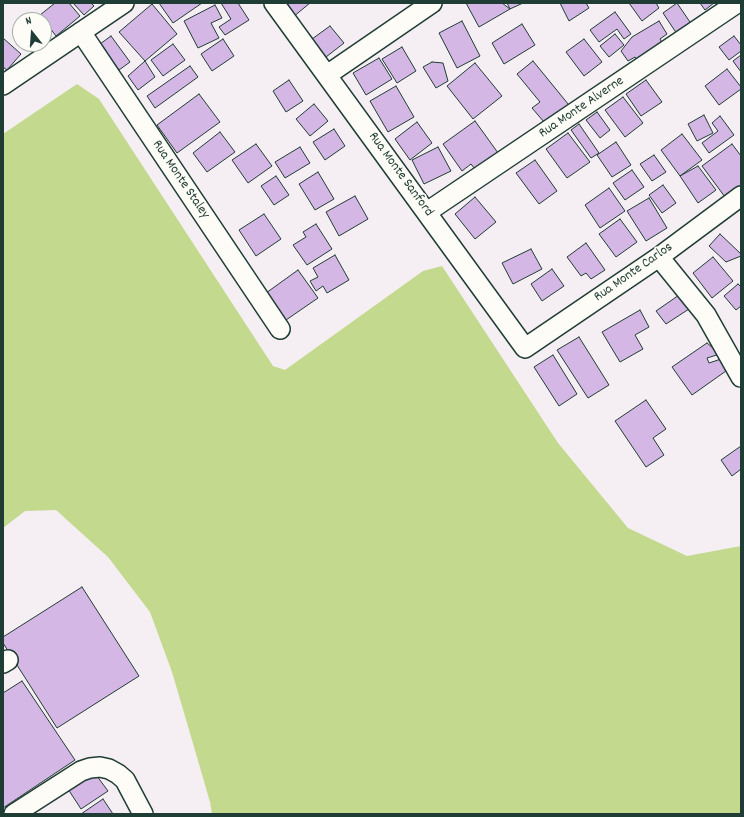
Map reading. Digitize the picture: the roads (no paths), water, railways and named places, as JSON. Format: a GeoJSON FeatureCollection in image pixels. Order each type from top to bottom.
{"type":"FeatureCollection","features":[{"type":"Feature","properties":{"kind":"street"},"geometry":{"type":"LineString","coordinates":[[3,85],[124,3]]}},
{"type":"Feature","properties":{"kind":"street","name":"Rua Monte Sanford"},"geometry":{"type":"LineString","coordinates":[[274,3],[525,348]]}},
{"type":"Feature","properties":{"kind":"street"},"geometry":{"type":"LineString","coordinates":[[327,75],[432,3]]}},
{"type":"Feature","properties":{"kind":"street","name":"Rua Monte Alverne"},"geometry":{"type":"LineString","coordinates":[[427,212],[737,3]]}},
{"type":"Feature","properties":{"kind":"street","name":"Rua Monte Staley"},"geometry":{"type":"LineString","coordinates":[[81,32],[280,329]]}},
{"type":"Feature","properties":{"kind":"street","name":"Rua Monte Carlos"},"geometry":{"type":"LineString","coordinates":[[525,348],[659,257],[741,196]]}},
{"type":"Feature","properties":{"kind":"street"},"geometry":{"type":"LineString","coordinates":[[659,257],[706,315],[741,377]]}},
{"type":"Feature","properties":{"kind":"street"},"geometry":{"type":"LineString","coordinates":[[14,814],[81,772],[90,768],[100,767],[114,771],[125,780],[143,814]]}}]}
